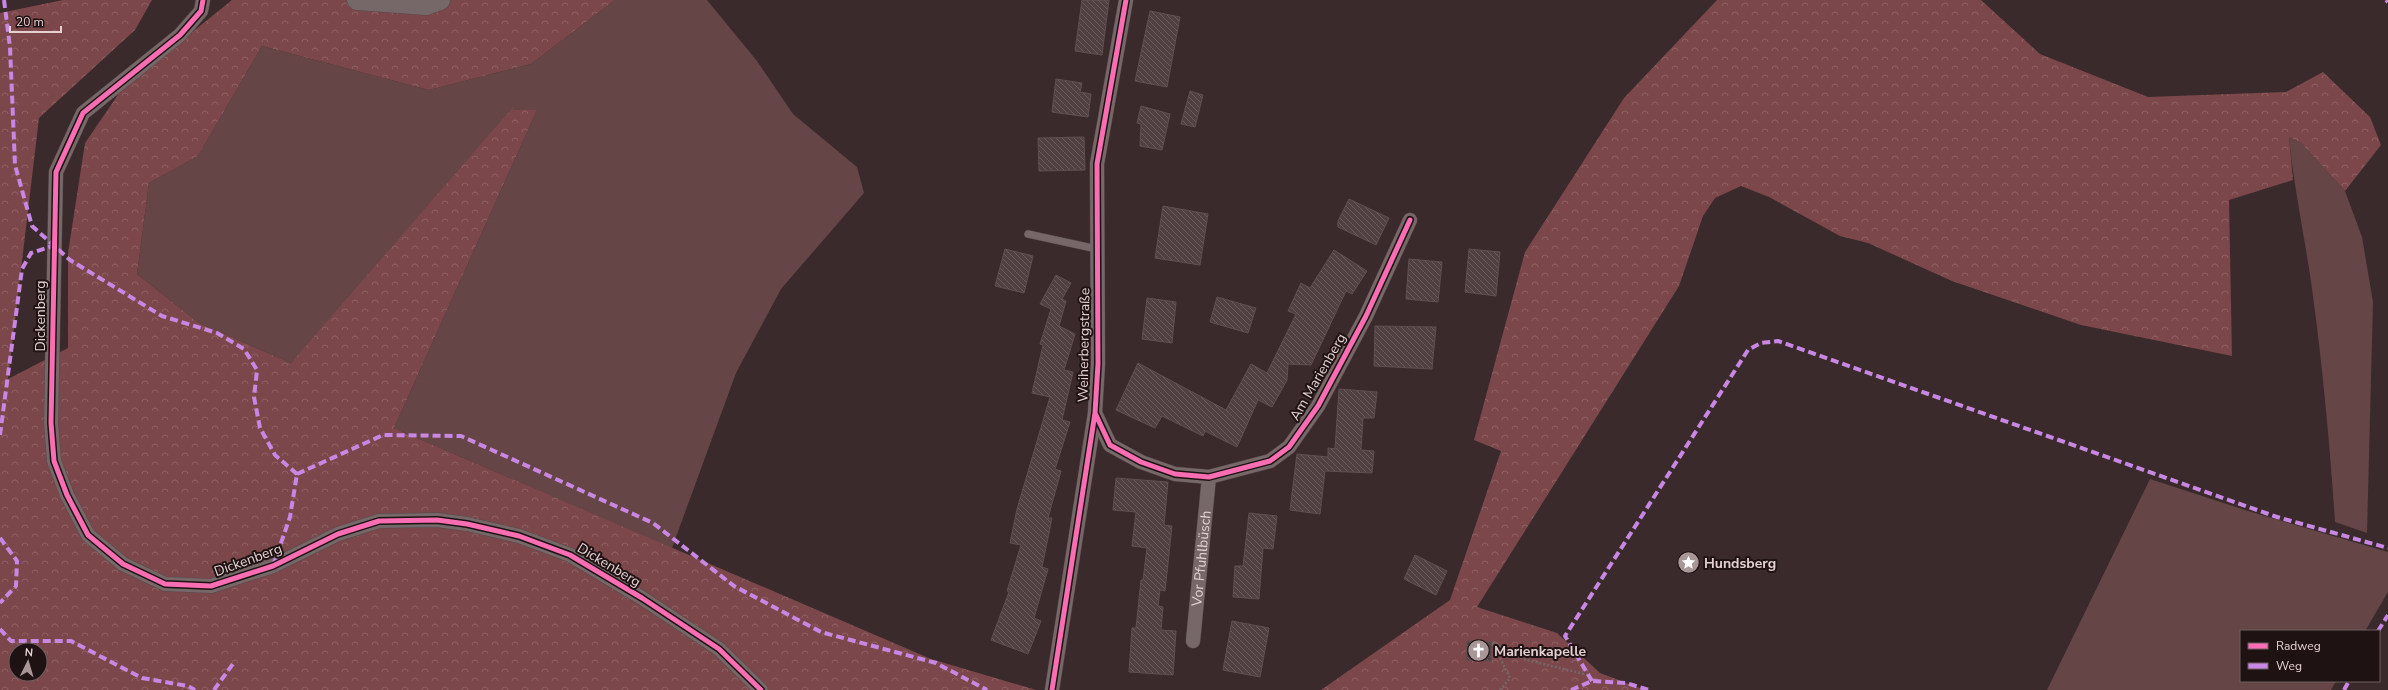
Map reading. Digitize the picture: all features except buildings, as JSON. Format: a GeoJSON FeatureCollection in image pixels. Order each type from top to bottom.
{"type":"FeatureCollection","features":[{"type":"Feature","properties":{"kind":"street","name":"Dickenberg"},"geometry":{"type":"LineString","coordinates":[[203,0],[201,10],[180,36],[83,113],[56,172],[51,423],[54,461],[67,495],[88,535],[123,564],[165,584],[211,586],[273,566],[338,534],[379,521],[437,520],[467,524],[519,536],[570,555],[642,598],[719,649],[761,690]]}},
{"type":"Feature","properties":{"kind":"street"},"geometry":{"type":"LineString","coordinates":[[357,0],[426,5],[440,0]]}},
{"type":"Feature","properties":{"kind":"street","name":"Weiherbergstraße"},"geometry":{"type":"LineString","coordinates":[[1052,690],[1095,413],[1098,364],[1097,164],[1126,0]]}},
{"type":"Feature","properties":{"kind":"street","name":"Am Marienberg"},"geometry":{"type":"LineString","coordinates":[[1095,413],[1110,444],[1141,462],[1176,474],[1209,477],[1270,461],[1289,447],[1318,406],[1362,323],[1410,220]]}},
{"type":"Feature","properties":{"kind":"street","name":"Vor Pfuhlbüsch"},"geometry":{"type":"LineString","coordinates":[[1193,641],[1209,477]]}},
{"type":"Feature","properties":{"kind":"lane"},"geometry":{"type":"LineString","coordinates":[[1028,234],[1098,249]]}},
{"type":"Feature","properties":{"kind":"path"},"geometry":{"type":"LineString","coordinates":[[1500,690],[1510,678],[1492,642],[1522,659],[1588,675]]}},
{"type":"Feature","properties":{"kind":"shaded area"},"geometry":{"type":"Polygon","coordinates":[[[615,0],[707,0],[757,61],[793,114],[857,167],[864,193],[781,289],[736,373],[672,548],[394,428],[537,110],[291,363],[199,323],[137,274],[149,183],[198,156],[262,46],[429,90],[531,64],[615,0]]]}},
{"type":"Feature","properties":{"kind":"shaded area"},"geometry":{"type":"Polygon","coordinates":[[[2289,137],[2301,143],[2345,191],[2362,237],[2373,302],[2367,533],[2335,522],[2326,409],[2317,324],[2289,137]]]}},
{"type":"Feature","properties":{"kind":"shaded area"},"geometry":{"type":"Polygon","coordinates":[[[2150,479],[2248,511],[2388,552],[2388,592],[2366,630],[2240,630],[2240,682],[2335,682],[2331,690],[2047,690],[2150,479]]]}},
{"type":"Feature","properties":{"kind":"green space"},"geometry":{"type":"Polygon","coordinates":[[[63,0],[152,0],[135,30],[39,118],[8,379],[68,348],[68,253],[85,143],[122,89],[232,0],[615,0],[531,64],[429,90],[262,46],[198,156],[149,183],[137,274],[199,323],[291,363],[514,106],[513,110],[537,110],[394,428],[931,659],[1036,690],[0,690],[0,13],[63,0]]]}},
{"type":"Feature","properties":{"kind":"green space"},"geometry":{"type":"Polygon","coordinates":[[[1717,0],[1981,0],[2040,54],[2148,97],[2286,92],[2323,72],[2370,117],[2381,145],[2345,191],[2301,143],[2289,137],[2293,180],[2229,200],[2232,356],[2081,325],[1952,281],[1868,243],[1840,236],[1769,197],[1741,186],[1715,198],[1703,216],[1679,286],[1477,607],[1557,633],[1600,673],[1645,690],[1321,690],[1450,600],[1501,451],[1474,440],[1525,252],[1624,98],[1717,0]]]}},
{"type":"Feature","properties":{"kind":"marked path"},"geometry":{"type":"LineString","coordinates":[[4,0],[10,47],[15,165],[32,226],[70,260],[162,316],[217,333],[244,349],[257,370],[254,397],[260,428],[275,455],[297,474]]}},
{"type":"Feature","properties":{"kind":"marked path"},"geometry":{"type":"LineString","coordinates":[[0,435],[22,269],[31,253],[53,246]]}},
{"type":"Feature","properties":{"kind":"marked path"},"geometry":{"type":"LineString","coordinates":[[1592,681],[1565,636],[1748,350],[1761,343],[1778,341],[2277,517],[2388,548]]}},
{"type":"Feature","properties":{"kind":"marked path"},"geometry":{"type":"LineString","coordinates":[[297,474],[383,435],[461,436],[653,523],[734,586],[821,632],[936,663],[987,690]]}},
{"type":"Feature","properties":{"kind":"marked path"},"geometry":{"type":"LineString","coordinates":[[273,566],[290,517],[297,474]]}},
{"type":"Feature","properties":{"kind":"marked path"},"geometry":{"type":"LineString","coordinates":[[0,538],[17,561],[16,586],[0,603]]}},
{"type":"Feature","properties":{"kind":"marked path"},"geometry":{"type":"LineString","coordinates":[[2379,630],[2388,615]]}},
{"type":"Feature","properties":{"kind":"marked path"},"geometry":{"type":"LineString","coordinates":[[0,629],[11,641],[71,641],[142,678],[188,686],[195,690]]}},
{"type":"Feature","properties":{"kind":"marked path"},"geometry":{"type":"LineString","coordinates":[[214,690],[235,661]]}},
{"type":"Feature","properties":{"kind":"marked path"},"geometry":{"type":"LineString","coordinates":[[1571,690],[1592,681],[1626,683],[1649,690]]}},
{"type":"Feature","properties":{"kind":"marked path"},"geometry":{"type":"LineString","coordinates":[[2344,690],[2348,682]]}},
{"type":"Feature","properties":{"kind":"cycle path"},"geometry":{"type":"LineString","coordinates":[[203,0],[201,11],[180,35],[83,113],[56,172],[51,423],[54,461],[67,495],[88,535],[123,564],[165,584],[211,586],[273,566],[338,534],[379,521],[437,520],[467,524],[519,536],[570,555],[642,598],[719,649],[761,690]]}},
{"type":"Feature","properties":{"kind":"cycle path"},"geometry":{"type":"LineString","coordinates":[[1052,690],[1095,413],[1098,364],[1097,164],[1126,0]]}},
{"type":"Feature","properties":{"kind":"cycle path"},"geometry":{"type":"LineString","coordinates":[[1095,413],[1110,445],[1141,462],[1175,474],[1209,477],[1270,461],[1289,447],[1318,406],[1366,316],[1410,220]]}},
{"type":"Feature","properties":{"kind":"place","name":"Hundsberg"},"geometry":{"type":"Point","coordinates":[1688,563]}},
{"type":"Feature","properties":{"kind":"place","name":"Marienkapelle"},"geometry":{"type":"Point","coordinates":[1479,651]}}]}
